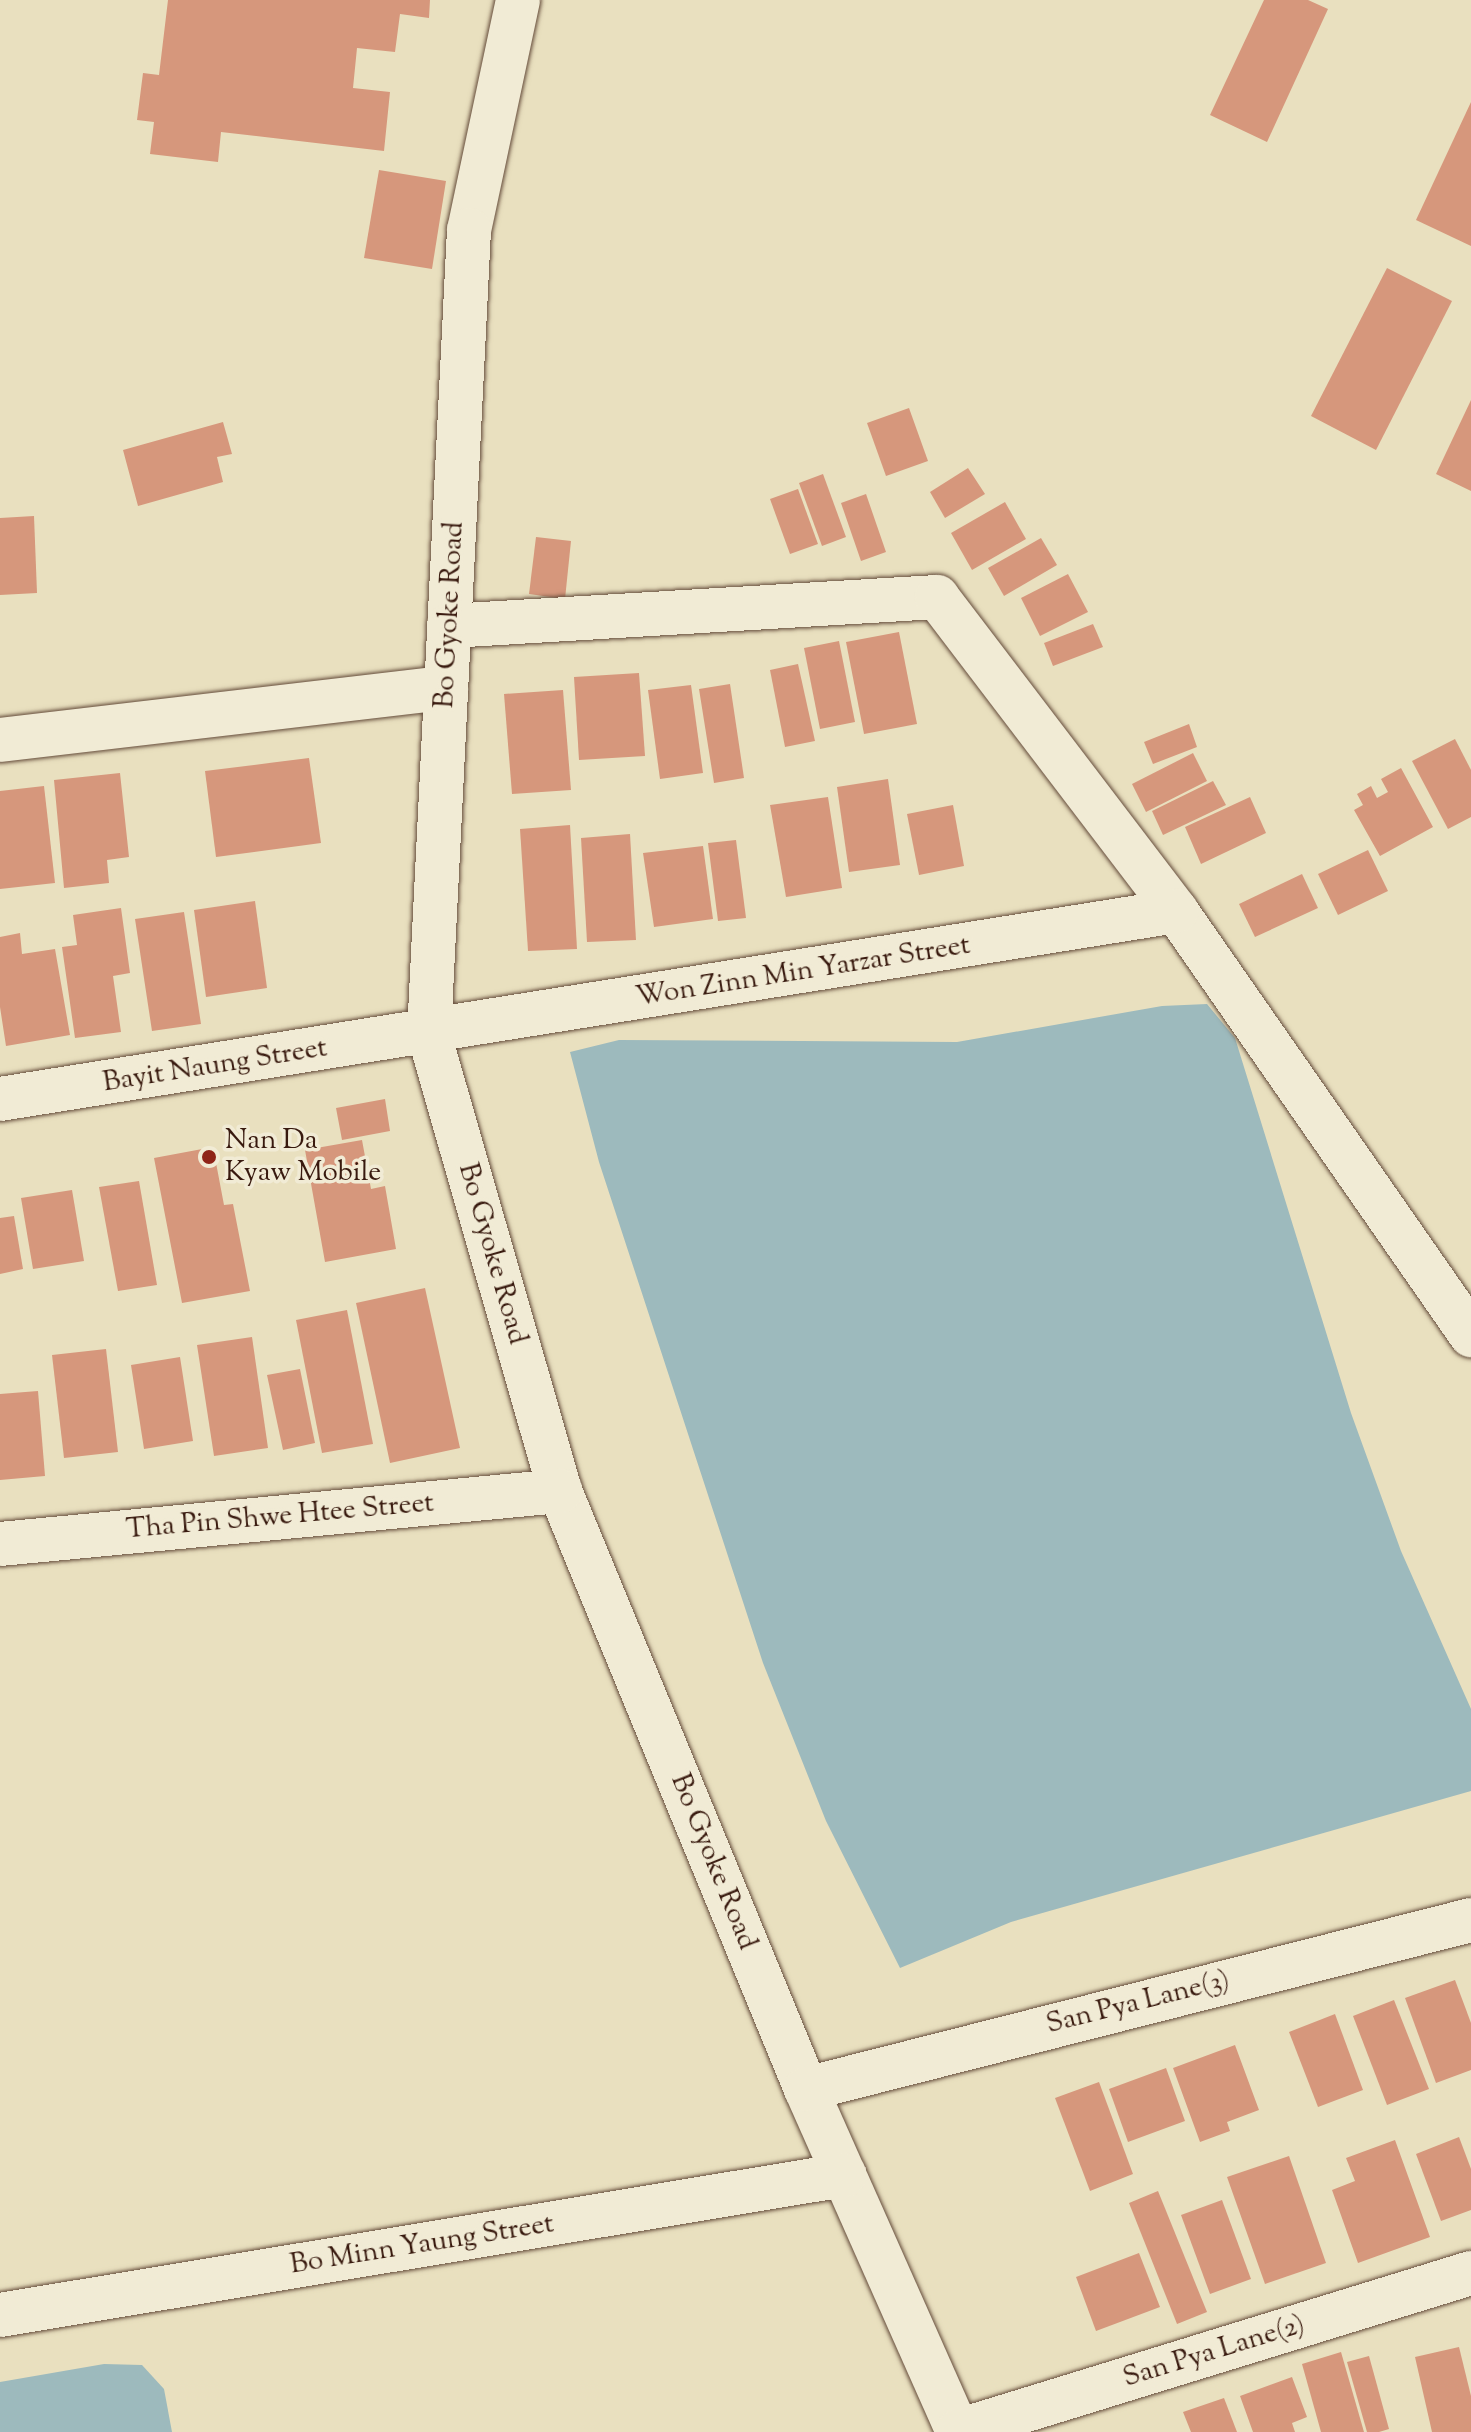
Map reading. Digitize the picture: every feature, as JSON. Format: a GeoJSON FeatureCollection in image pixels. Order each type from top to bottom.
{"type":"FeatureCollection","features":[{"type":"Feature","properties":{"kind":"street","name":"Bo Gyoke Road"},"geometry":{"type":"LineString","coordinates":[[518,0],[469,230],[429,1034],[560,1491],[806,2089],[958,2431]]}},
{"type":"Feature","properties":{"kind":"street"},"geometry":{"type":"LineString","coordinates":[[449,626],[937,597],[1176,911],[1471,1335]]}},
{"type":"Feature","properties":{"kind":"street"},"geometry":{"type":"LineString","coordinates":[[0,740],[446,688]]}},
{"type":"Feature","properties":{"kind":"street","name":"Won Zinn Min Yarzar Street"},"geometry":{"type":"LineString","coordinates":[[429,1034],[1176,911]]}},
{"type":"Feature","properties":{"kind":"street","name":"Bayit Naung Street"},"geometry":{"type":"LineString","coordinates":[[0,1099],[429,1034]]}},
{"type":"Feature","properties":{"kind":"street","name":"Tha Pin Shwe Htee Street"},"geometry":{"type":"LineString","coordinates":[[0,1544],[560,1491]]}},
{"type":"Feature","properties":{"kind":"street","name":"San Pya Lane(3)"},"geometry":{"type":"LineString","coordinates":[[806,2089],[1471,1920]]}},
{"type":"Feature","properties":{"kind":"street","name":"Bo Minn Yaung Street"},"geometry":{"type":"LineString","coordinates":[[0,2315],[844,2175]]}},
{"type":"Feature","properties":{"kind":"street","name":"San Pya Lane(2)"},"geometry":{"type":"LineString","coordinates":[[958,2431],[1471,2273]]}},
{"type":"Feature","properties":{"kind":"water"},"geometry":{"type":"Polygon","coordinates":[[[1207,1004],[1235,1038],[1351,1413],[1401,1551],[1471,1709],[1471,1791],[1011,1922],[900,1968],[826,1821],[763,1663],[599,1162],[570,1052],[619,1040],[957,1042],[1162,1006],[1207,1004]]]}},
{"type":"Feature","properties":{"kind":"water"},"geometry":{"type":"Polygon","coordinates":[[[104,2364],[142,2365],[164,2389],[172,2432],[0,2432],[0,2382],[104,2364]]]}},
{"type":"Feature","properties":{"kind":"building"},"geometry":{"type":"Polygon","coordinates":[[[168,0],[430,0],[429,18],[400,14],[395,52],[357,48],[353,88],[390,92],[384,151],[221,132],[218,162],[150,154],[154,122],[137,120],[143,73],[159,75],[168,0]]]}},
{"type":"Feature","properties":{"kind":"building"},"geometry":{"type":"Polygon","coordinates":[[[1264,0],[1308,0],[1328,9],[1267,142],[1210,115],[1264,0]]]}},
{"type":"Feature","properties":{"kind":"building"},"geometry":{"type":"Polygon","coordinates":[[[1471,102],[1471,246],[1416,220],[1471,102]]]}},
{"type":"Feature","properties":{"kind":"building"},"geometry":{"type":"Polygon","coordinates":[[[379,170],[446,181],[432,269],[364,258],[379,170]]]}},
{"type":"Feature","properties":{"kind":"building"},"geometry":{"type":"Polygon","coordinates":[[[1387,268],[1452,301],[1376,450],[1311,416],[1387,268]]]}},
{"type":"Feature","properties":{"kind":"building"},"geometry":{"type":"Polygon","coordinates":[[[1471,400],[1471,491],[1436,474],[1471,400]]]}},
{"type":"Feature","properties":{"kind":"building"},"geometry":{"type":"Polygon","coordinates":[[[909,408],[928,461],[886,476],[867,423],[909,408]]]}},
{"type":"Feature","properties":{"kind":"building"},"geometry":{"type":"Polygon","coordinates":[[[223,422],[232,454],[217,457],[223,482],[138,506],[123,450],[223,422]]]}},
{"type":"Feature","properties":{"kind":"building"},"geometry":{"type":"Polygon","coordinates":[[[968,468],[985,494],[945,518],[930,492],[968,468]]]}},
{"type":"Feature","properties":{"kind":"building"},"geometry":{"type":"Polygon","coordinates":[[[823,474],[846,537],[822,546],[799,483],[823,474]]]}},
{"type":"Feature","properties":{"kind":"building"},"geometry":{"type":"Polygon","coordinates":[[[798,489],[818,544],[790,554],[770,499],[798,489]]]}},
{"type":"Feature","properties":{"kind":"building"},"geometry":{"type":"Polygon","coordinates":[[[866,494],[886,552],[861,561],[841,503],[866,494]]]}},
{"type":"Feature","properties":{"kind":"building"},"geometry":{"type":"Polygon","coordinates":[[[1005,502],[1026,539],[972,570],[951,533],[1005,502]]]}},
{"type":"Feature","properties":{"kind":"building"},"geometry":{"type":"Polygon","coordinates":[[[34,516],[37,593],[0,595],[0,518],[34,516]]]}},
{"type":"Feature","properties":{"kind":"building"},"geometry":{"type":"Polygon","coordinates":[[[536,537],[571,541],[565,599],[529,594],[536,537]]]}},
{"type":"Feature","properties":{"kind":"building"},"geometry":{"type":"Polygon","coordinates":[[[1041,538],[1057,565],[1004,596],[988,568],[1041,538]]]}},
{"type":"Feature","properties":{"kind":"building"},"geometry":{"type":"Polygon","coordinates":[[[1068,574],[1088,612],[1040,636],[1021,598],[1068,574]]]}},
{"type":"Feature","properties":{"kind":"building"},"geometry":{"type":"Polygon","coordinates":[[[1093,624],[1103,647],[1053,666],[1044,643],[1093,624]]]}},
{"type":"Feature","properties":{"kind":"building"},"geometry":{"type":"Polygon","coordinates":[[[899,632],[917,724],[864,734],[846,642],[899,632]]]}},
{"type":"Feature","properties":{"kind":"building"},"geometry":{"type":"Polygon","coordinates":[[[839,641],[855,722],[820,729],[804,648],[839,641]]]}},
{"type":"Feature","properties":{"kind":"building"},"geometry":{"type":"Polygon","coordinates":[[[798,664],[815,741],[785,747],[770,670],[798,664]]]}},
{"type":"Feature","properties":{"kind":"building"},"geometry":{"type":"Polygon","coordinates":[[[639,673],[645,756],[579,760],[574,677],[639,673]]]}},
{"type":"Feature","properties":{"kind":"building"},"geometry":{"type":"Polygon","coordinates":[[[730,684],[744,778],[714,783],[699,689],[730,684]]]}},
{"type":"Feature","properties":{"kind":"building"},"geometry":{"type":"Polygon","coordinates":[[[691,685],[703,773],[660,779],[648,690],[691,685]]]}},
{"type":"Feature","properties":{"kind":"building"},"geometry":{"type":"Polygon","coordinates":[[[563,690],[571,790],[512,794],[504,694],[563,690]]]}},
{"type":"Feature","properties":{"kind":"building"},"geometry":{"type":"Polygon","coordinates":[[[1189,724],[1197,747],[1153,764],[1144,742],[1189,724]]]}},
{"type":"Feature","properties":{"kind":"building"},"geometry":{"type":"Polygon","coordinates":[[[1455,739],[1471,770],[1471,817],[1448,829],[1412,761],[1455,739]]]}},
{"type":"Feature","properties":{"kind":"building"},"geometry":{"type":"Polygon","coordinates":[[[1193,753],[1207,781],[1146,812],[1132,784],[1193,753]]]}},
{"type":"Feature","properties":{"kind":"building"},"geometry":{"type":"Polygon","coordinates":[[[309,758],[321,843],[216,857],[205,771],[309,758]]]}},
{"type":"Feature","properties":{"kind":"building"},"geometry":{"type":"Polygon","coordinates":[[[1401,768],[1433,827],[1380,856],[1354,810],[1363,805],[1357,794],[1371,786],[1377,798],[1388,792],[1381,779],[1401,768]]]}},
{"type":"Feature","properties":{"kind":"building"},"geometry":{"type":"Polygon","coordinates":[[[120,773],[129,857],[107,860],[109,883],[64,888],[54,780],[120,773]]]}},
{"type":"Feature","properties":{"kind":"building"},"geometry":{"type":"Polygon","coordinates":[[[888,779],[900,865],[849,872],[837,787],[888,779]]]}},
{"type":"Feature","properties":{"kind":"building"},"geometry":{"type":"Polygon","coordinates":[[[1213,781],[1226,805],[1163,835],[1152,811],[1213,781]]]}},
{"type":"Feature","properties":{"kind":"building"},"geometry":{"type":"Polygon","coordinates":[[[44,786],[55,883],[0,889],[0,791],[44,786]]]}},
{"type":"Feature","properties":{"kind":"building"},"geometry":{"type":"Polygon","coordinates":[[[828,797],[842,888],[786,897],[770,805],[828,797]]]}},
{"type":"Feature","properties":{"kind":"building"},"geometry":{"type":"Polygon","coordinates":[[[1250,797],[1266,833],[1201,864],[1185,827],[1250,797]]]}},
{"type":"Feature","properties":{"kind":"building"},"geometry":{"type":"Polygon","coordinates":[[[953,805],[964,866],[919,875],[907,814],[953,805]]]}},
{"type":"Feature","properties":{"kind":"building"},"geometry":{"type":"Polygon","coordinates":[[[570,825],[577,949],[528,951],[520,829],[570,825]]]}},
{"type":"Feature","properties":{"kind":"building"},"geometry":{"type":"Polygon","coordinates":[[[630,834],[636,940],[587,942],[581,838],[630,834]]]}},
{"type":"Feature","properties":{"kind":"building"},"geometry":{"type":"Polygon","coordinates":[[[736,840],[746,918],[718,921],[708,843],[736,840]]]}},
{"type":"Feature","properties":{"kind":"building"},"geometry":{"type":"Polygon","coordinates":[[[703,846],[713,919],[654,927],[643,853],[703,846]]]}},
{"type":"Feature","properties":{"kind":"building"},"geometry":{"type":"Polygon","coordinates":[[[1368,850],[1388,891],[1338,915],[1318,874],[1368,850]]]}},
{"type":"Feature","properties":{"kind":"building"},"geometry":{"type":"Polygon","coordinates":[[[1302,874],[1318,908],[1255,937],[1239,904],[1302,874]]]}},
{"type":"Feature","properties":{"kind":"building"},"geometry":{"type":"Polygon","coordinates":[[[255,901],[267,988],[206,997],[194,910],[255,901]]]}},
{"type":"Feature","properties":{"kind":"building"},"geometry":{"type":"Polygon","coordinates":[[[121,908],[130,973],[113,976],[121,1032],[75,1038],[62,947],[77,945],[73,915],[121,908]]]}},
{"type":"Feature","properties":{"kind":"building"},"geometry":{"type":"Polygon","coordinates":[[[184,912],[201,1024],[152,1031],[135,919],[184,912]]]}},
{"type":"Feature","properties":{"kind":"building"},"geometry":{"type":"Polygon","coordinates":[[[20,933],[22,954],[55,949],[70,1035],[6,1046],[0,1007],[0,937],[20,933]]]}},
{"type":"Feature","properties":{"kind":"building"},"geometry":{"type":"Polygon","coordinates":[[[385,1099],[390,1131],[342,1140],[336,1108],[385,1099]]]}},
{"type":"Feature","properties":{"kind":"building"},"geometry":{"type":"Polygon","coordinates":[[[362,1140],[371,1189],[385,1186],[396,1249],[325,1262],[305,1150],[362,1140]]]}},
{"type":"Feature","properties":{"kind":"building"},"geometry":{"type":"Polygon","coordinates":[[[213,1147],[224,1205],[233,1204],[250,1291],[182,1303],[154,1158],[213,1147]]]}},
{"type":"Feature","properties":{"kind":"building"},"geometry":{"type":"Polygon","coordinates":[[[139,1181],[157,1285],[118,1291],[99,1187],[139,1181]]]}},
{"type":"Feature","properties":{"kind":"building"},"geometry":{"type":"Polygon","coordinates":[[[72,1190],[84,1261],[33,1269],[21,1198],[72,1190]]]}},
{"type":"Feature","properties":{"kind":"building"},"geometry":{"type":"Polygon","coordinates":[[[14,1216],[23,1269],[0,1274],[0,1218],[14,1216]]]}},
{"type":"Feature","properties":{"kind":"building"},"geometry":{"type":"Polygon","coordinates":[[[425,1288],[460,1448],[390,1463],[356,1303],[425,1288]]]}},
{"type":"Feature","properties":{"kind":"building"},"geometry":{"type":"Polygon","coordinates":[[[347,1310],[373,1444],[322,1453],[296,1320],[347,1310]]]}},
{"type":"Feature","properties":{"kind":"building"},"geometry":{"type":"Polygon","coordinates":[[[252,1337],[268,1448],[214,1456],[197,1345],[252,1337]]]}},
{"type":"Feature","properties":{"kind":"building"},"geometry":{"type":"Polygon","coordinates":[[[106,1349],[118,1452],[64,1458],[52,1355],[106,1349]]]}},
{"type":"Feature","properties":{"kind":"building"},"geometry":{"type":"Polygon","coordinates":[[[180,1357],[193,1441],[144,1449],[131,1365],[180,1357]]]}},
{"type":"Feature","properties":{"kind":"building"},"geometry":{"type":"Polygon","coordinates":[[[300,1369],[315,1443],[283,1450],[267,1375],[300,1369]]]}},
{"type":"Feature","properties":{"kind":"building"},"geometry":{"type":"Polygon","coordinates":[[[38,1391],[45,1476],[0,1480],[0,1394],[38,1391]]]}},
{"type":"Feature","properties":{"kind":"building"},"geometry":{"type":"Polygon","coordinates":[[[1455,1980],[1471,2023],[1471,2070],[1436,2083],[1405,1998],[1455,1980]]]}},
{"type":"Feature","properties":{"kind":"building"},"geometry":{"type":"Polygon","coordinates":[[[1394,2000],[1429,2089],[1387,2105],[1353,2016],[1394,2000]]]}},
{"type":"Feature","properties":{"kind":"building"},"geometry":{"type":"Polygon","coordinates":[[[1335,2014],[1363,2090],[1318,2107],[1289,2032],[1335,2014]]]}},
{"type":"Feature","properties":{"kind":"building"},"geometry":{"type":"Polygon","coordinates":[[[1235,2045],[1259,2110],[1227,2122],[1230,2131],[1200,2142],[1173,2068],[1235,2045]]]}},
{"type":"Feature","properties":{"kind":"building"},"geometry":{"type":"Polygon","coordinates":[[[1166,2068],[1185,2121],[1128,2142],[1109,2089],[1166,2068]]]}},
{"type":"Feature","properties":{"kind":"building"},"geometry":{"type":"Polygon","coordinates":[[[1099,2082],[1133,2174],[1090,2191],[1055,2098],[1099,2082]]]}},
{"type":"Feature","properties":{"kind":"building"},"geometry":{"type":"Polygon","coordinates":[[[1459,2137],[1471,2169],[1471,2210],[1441,2221],[1416,2154],[1459,2137]]]}},
{"type":"Feature","properties":{"kind":"building"},"geometry":{"type":"Polygon","coordinates":[[[1395,2140],[1430,2237],[1358,2263],[1332,2190],[1355,2181],[1346,2158],[1395,2140]]]}},
{"type":"Feature","properties":{"kind":"building"},"geometry":{"type":"Polygon","coordinates":[[[1289,2156],[1326,2263],[1265,2284],[1227,2177],[1289,2156]]]}},
{"type":"Feature","properties":{"kind":"building"},"geometry":{"type":"Polygon","coordinates":[[[1158,2191],[1207,2312],[1177,2324],[1129,2203],[1158,2191]]]}},
{"type":"Feature","properties":{"kind":"building"},"geometry":{"type":"Polygon","coordinates":[[[1222,2200],[1251,2279],[1210,2294],[1181,2215],[1222,2200]]]}},
{"type":"Feature","properties":{"kind":"building"},"geometry":{"type":"Polygon","coordinates":[[[1139,2253],[1160,2307],[1096,2331],[1076,2277],[1139,2253]]]}},
{"type":"Feature","properties":{"kind":"building"},"geometry":{"type":"Polygon","coordinates":[[[1459,2347],[1471,2396],[1471,2432],[1432,2432],[1415,2357],[1459,2347]]]}},
{"type":"Feature","properties":{"kind":"building"},"geometry":{"type":"Polygon","coordinates":[[[1341,2352],[1364,2432],[1321,2432],[1302,2364],[1341,2352]]]}},
{"type":"Feature","properties":{"kind":"building"},"geometry":{"type":"Polygon","coordinates":[[[1369,2356],[1389,2429],[1379,2432],[1367,2432],[1347,2362],[1369,2356]]]}},
{"type":"Feature","properties":{"kind":"building"},"geometry":{"type":"Polygon","coordinates":[[[1292,2377],[1307,2417],[1292,2423],[1295,2432],[1253,2432],[1240,2396],[1292,2377]]]}},
{"type":"Feature","properties":{"kind":"building"},"geometry":{"type":"Polygon","coordinates":[[[1224,2398],[1237,2432],[1191,2432],[1183,2412],[1224,2398]]]}},
{"type":"Feature","properties":{"kind":"place","name":"Nan Da Kyaw Mobile"},"geometry":{"type":"Point","coordinates":[209,1157]}}]}
